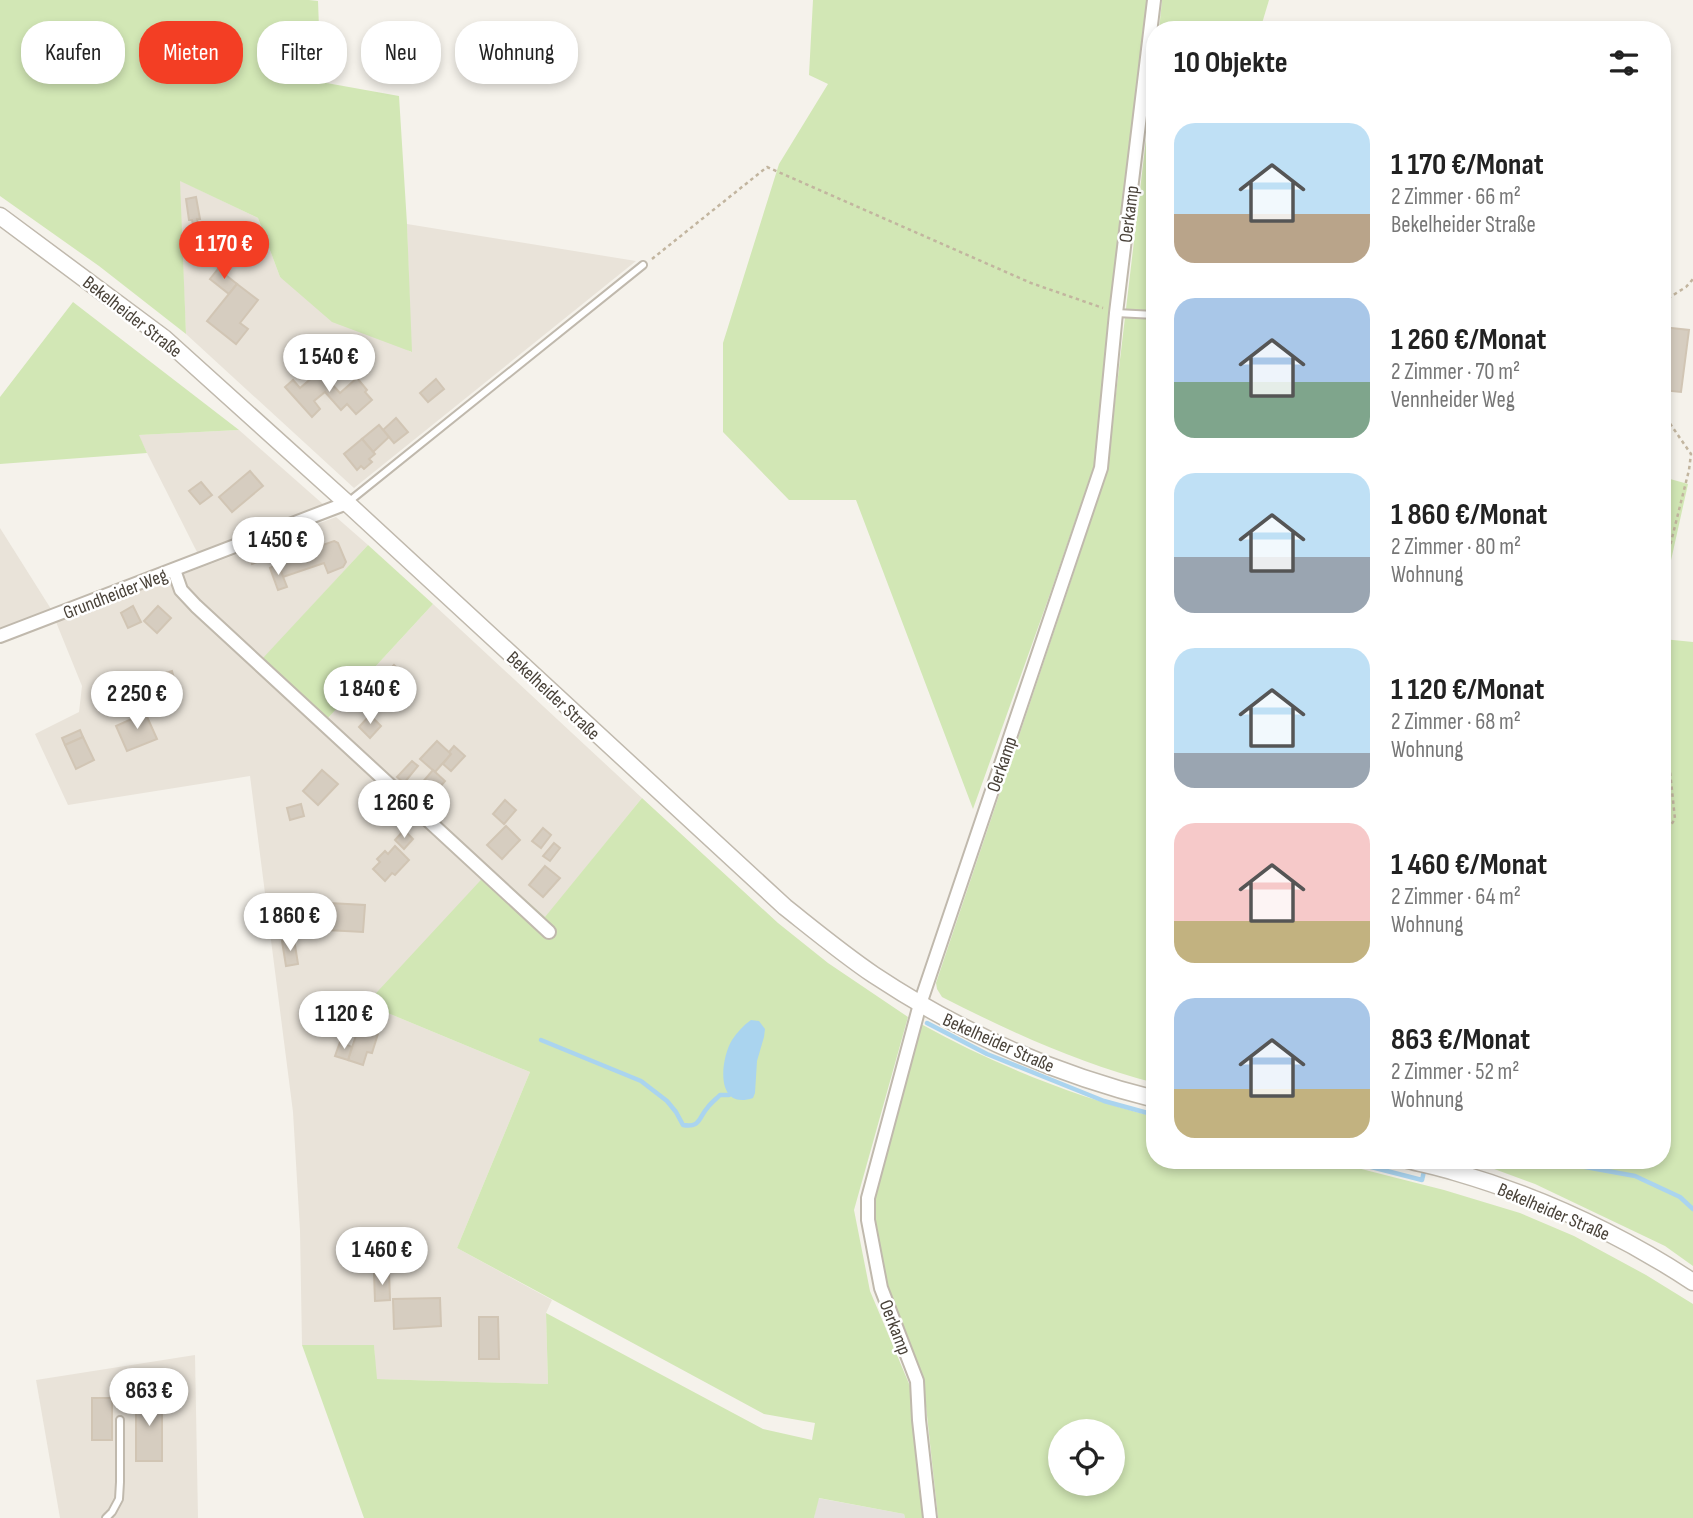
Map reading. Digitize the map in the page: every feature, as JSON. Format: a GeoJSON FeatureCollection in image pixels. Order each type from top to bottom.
{"type":"FeatureCollection","features":[{"type":"Feature","properties":{"kind":"street","name":"Oerkamp"},"geometry":{"type":"LineString","coordinates":[[1151,21],[1154,0]]}},
{"type":"Feature","properties":{"kind":"street","name":"Oerkamp"},"geometry":{"type":"LineString","coordinates":[[930,1518],[916,1381],[881,1287],[868,1220],[868,1198],[920,1004],[1101,468],[1116,313],[1146,66]]}},
{"type":"Feature","properties":{"kind":"street","name":"Bekelheider Straße"},"geometry":{"type":"LineString","coordinates":[[0,216],[164,338],[785,906],[836,948],[920,1004],[984,1039],[1083,1078],[1146,1096]]}},
{"type":"Feature","properties":{"kind":"street","name":"Grundheider Weg"},"geometry":{"type":"LineString","coordinates":[[0,636],[347,503]]}},
{"type":"Feature","properties":{"kind":"street"},"geometry":{"type":"LineString","coordinates":[[174,570],[181,590],[196,606],[549,932]]}},
{"type":"Feature","properties":{"kind":"street","name":"Bekelheider Straße"},"geometry":{"type":"LineString","coordinates":[[1444,1169],[1527,1196],[1575,1217],[1656,1259],[1693,1282]]}},
{"type":"Feature","properties":{"kind":"lane"},"geometry":{"type":"LineString","coordinates":[[347,503],[643,265]]}},
{"type":"Feature","properties":{"kind":"lane"},"geometry":{"type":"LineString","coordinates":[[1116,313],[1146,315]]}},
{"type":"Feature","properties":{"kind":"lane"},"geometry":{"type":"LineString","coordinates":[[106,1518],[112,1513],[119,1499],[120,1420]]}},
{"type":"Feature","properties":{"kind":"path"},"geometry":{"type":"LineString","coordinates":[[643,265],[767,167],[1031,283],[1116,313]]}},
{"type":"Feature","properties":{"kind":"path"},"geometry":{"type":"LineString","coordinates":[[1671,296],[1693,279]]}},
{"type":"Feature","properties":{"kind":"path"},"geometry":{"type":"LineString","coordinates":[[1671,425],[1691,454],[1671,542]]}},
{"type":"Feature","properties":{"kind":"path"},"geometry":{"type":"LineString","coordinates":[[1671,781],[1675,819],[1671,825]]}},
{"type":"Feature","properties":{"kind":"shaded area"},"geometry":{"type":"Polygon","coordinates":[[[179,180],[258,218],[280,277],[411,352],[407,224],[636,261],[354,488],[186,334],[179,180]]]}},
{"type":"Feature","properties":{"kind":"shaded area"},"geometry":{"type":"Polygon","coordinates":[[[239,430],[324,505],[198,554],[138,435],[239,430]]]}},
{"type":"Feature","properties":{"kind":"shaded area"},"geometry":{"type":"Polygon","coordinates":[[[336,517],[368,545],[264,658],[328,718],[433,604],[642,798],[545,918],[366,1004],[530,1072],[457,1248],[552,1300],[546,1313],[548,1384],[376,1379],[374,1345],[302,1345],[300,1231],[293,1112],[250,776],[68,805],[35,734],[79,712],[82,686],[56,622],[336,517]]]}},
{"type":"Feature","properties":{"kind":"shaded area"},"geometry":{"type":"Polygon","coordinates":[[[0,528],[51,609],[0,629],[0,528]]]}},
{"type":"Feature","properties":{"kind":"shaded area"},"geometry":{"type":"Polygon","coordinates":[[[195,1355],[198,1518],[60,1518],[36,1380],[195,1355]]]}},
{"type":"Feature","properties":{"kind":"shaded area"},"geometry":{"type":"Polygon","coordinates":[[[818,1498],[904,1514],[905,1518],[814,1518],[818,1498]]]}},
{"type":"Feature","properties":{"kind":"green space"},"geometry":{"type":"Polygon","coordinates":[[[0,0],[318,1],[319,21],[257,21],[257,84],[332,84],[399,96],[412,352],[332,322],[280,277],[258,218],[180,181],[186,334],[99,266],[0,196],[0,0]]]}},
{"type":"Feature","properties":{"kind":"green space"},"geometry":{"type":"Polygon","coordinates":[[[813,0],[1147,0],[1094,466],[973,809],[856,500],[789,500],[723,432],[723,343],[779,164],[828,84],[809,75],[813,0]]]}},
{"type":"Feature","properties":{"kind":"green space"},"geometry":{"type":"Polygon","coordinates":[[[1162,0],[1269,0],[1263,21],[1160,21],[1162,0]]]}},
{"type":"Feature","properties":{"kind":"green space"},"geometry":{"type":"Polygon","coordinates":[[[1146,139],[1146,1080],[1099,1066],[1020,1035],[942,997],[936,983],[1107,470],[1146,139]]]}},
{"type":"Feature","properties":{"kind":"green space"},"geometry":{"type":"Polygon","coordinates":[[[73,302],[239,430],[139,435],[147,453],[0,464],[0,397],[73,302]]]}},
{"type":"Feature","properties":{"kind":"green space"},"geometry":{"type":"Polygon","coordinates":[[[1671,479],[1688,484],[1671,560],[1671,479]]]}},
{"type":"Feature","properties":{"kind":"green space"},"geometry":{"type":"Polygon","coordinates":[[[368,545],[433,604],[328,718],[263,658],[368,545]]]}},
{"type":"Feature","properties":{"kind":"green space"},"geometry":{"type":"Polygon","coordinates":[[[1671,640],[1693,642],[1693,1266],[1665,1246],[1535,1184],[1494,1169],[1671,1169],[1671,640]]]}},
{"type":"Feature","properties":{"kind":"green space"},"geometry":{"type":"Polygon","coordinates":[[[642,798],[778,923],[828,963],[908,1017],[854,1210],[870,1291],[910,1386],[924,1518],[905,1518],[904,1514],[819,1498],[814,1518],[364,1518],[302,1345],[374,1345],[377,1379],[548,1384],[546,1313],[763,1429],[812,1440],[815,1423],[764,1414],[457,1248],[530,1072],[366,1004],[491,869],[545,917],[642,798]]]}},
{"type":"Feature","properties":{"kind":"green space"},"geometry":{"type":"Polygon","coordinates":[[[921,1024],[977,1053],[1035,1078],[1146,1114],[1146,1169],[1361,1169],[1520,1213],[1574,1236],[1693,1304],[1693,1518],[938,1518],[923,1378],[888,1288],[873,1219],[873,1199],[921,1024]]]}},
{"type":"Feature","properties":{"kind":"water"},"geometry":{"type":"Polygon","coordinates":[[[751,1020],[759,1021],[765,1029],[764,1037],[757,1061],[755,1093],[753,1098],[741,1100],[726,1091],[723,1071],[732,1040],[751,1020]]]}},
{"type":"Feature","properties":{"kind":"building"},"geometry":{"type":"Polygon","coordinates":[[[196,197],[200,219],[197,219],[199,229],[194,230],[192,220],[189,220],[186,199],[196,197]]]}},
{"type":"Feature","properties":{"kind":"building"},"geometry":{"type":"Polygon","coordinates":[[[218,269],[237,284],[229,294],[210,279],[218,269]]]}},
{"type":"Feature","properties":{"kind":"building"},"geometry":{"type":"Polygon","coordinates":[[[237,284],[258,300],[240,323],[248,329],[236,344],[207,321],[237,284]]]}},
{"type":"Feature","properties":{"kind":"building"},"geometry":{"type":"Polygon","coordinates":[[[1671,328],[1689,330],[1681,392],[1671,391],[1671,328]]]}},
{"type":"Feature","properties":{"kind":"building"},"geometry":{"type":"Polygon","coordinates":[[[320,371],[340,393],[357,378],[372,400],[356,414],[347,404],[341,410],[325,392],[314,401],[320,409],[312,417],[285,387],[293,380],[300,388],[320,371]]]}},
{"type":"Feature","properties":{"kind":"building"},"geometry":{"type":"Polygon","coordinates":[[[436,379],[444,389],[428,402],[420,393],[436,379]]]}},
{"type":"Feature","properties":{"kind":"building"},"geometry":{"type":"Polygon","coordinates":[[[396,418],[408,432],[394,443],[383,430],[396,418]]]}},
{"type":"Feature","properties":{"kind":"building"},"geometry":{"type":"Polygon","coordinates":[[[379,425],[389,437],[373,452],[362,439],[379,425]]]}},
{"type":"Feature","properties":{"kind":"building"},"geometry":{"type":"Polygon","coordinates":[[[362,439],[375,454],[369,459],[372,462],[364,469],[361,466],[357,470],[344,454],[362,439]]]}},
{"type":"Feature","properties":{"kind":"building"},"geometry":{"type":"Polygon","coordinates":[[[250,471],[263,486],[232,512],[219,497],[250,471]]]}},
{"type":"Feature","properties":{"kind":"building"},"geometry":{"type":"Polygon","coordinates":[[[201,482],[212,495],[200,504],[189,491],[201,482]]]}},
{"type":"Feature","properties":{"kind":"building"},"geometry":{"type":"Polygon","coordinates":[[[334,541],[338,543],[346,562],[343,567],[328,573],[324,563],[283,577],[279,565],[297,558],[294,552],[322,542],[323,545],[334,541]]]}},
{"type":"Feature","properties":{"kind":"building"},"geometry":{"type":"Polygon","coordinates":[[[261,550],[265,559],[252,564],[249,555],[261,550]]]}},
{"type":"Feature","properties":{"kind":"building"},"geometry":{"type":"Polygon","coordinates":[[[278,564],[287,587],[278,590],[270,568],[278,564]]]}},
{"type":"Feature","properties":{"kind":"building"},"geometry":{"type":"Polygon","coordinates":[[[133,606],[141,622],[128,628],[121,613],[133,606]]]}},
{"type":"Feature","properties":{"kind":"building"},"geometry":{"type":"Polygon","coordinates":[[[158,606],[171,618],[157,633],[144,621],[158,606]]]}},
{"type":"Feature","properties":{"kind":"building"},"geometry":{"type":"Polygon","coordinates":[[[394,665],[406,676],[372,715],[355,699],[376,677],[380,680],[394,665]]]}},
{"type":"Feature","properties":{"kind":"building"},"geometry":{"type":"Polygon","coordinates":[[[172,671],[175,682],[160,687],[156,676],[172,671]]]}},
{"type":"Feature","properties":{"kind":"building"},"geometry":{"type":"Polygon","coordinates":[[[144,710],[157,739],[127,751],[116,726],[144,710]]]}},
{"type":"Feature","properties":{"kind":"building"},"geometry":{"type":"Polygon","coordinates":[[[370,715],[381,726],[370,738],[359,727],[370,715]]]}},
{"type":"Feature","properties":{"kind":"building"},"geometry":{"type":"Polygon","coordinates":[[[80,730],[83,737],[65,745],[62,738],[80,730]]]}},
{"type":"Feature","properties":{"kind":"building"},"geometry":{"type":"Polygon","coordinates":[[[83,737],[94,760],[76,769],[65,745],[83,737]]]}},
{"type":"Feature","properties":{"kind":"building"},"geometry":{"type":"Polygon","coordinates":[[[437,741],[451,754],[435,772],[420,759],[437,741]]]}},
{"type":"Feature","properties":{"kind":"building"},"geometry":{"type":"Polygon","coordinates":[[[454,746],[465,756],[451,771],[443,764],[454,746]]]}},
{"type":"Feature","properties":{"kind":"building"},"geometry":{"type":"Polygon","coordinates":[[[412,761],[418,766],[404,783],[397,777],[412,761]]]}},
{"type":"Feature","properties":{"kind":"building"},"geometry":{"type":"Polygon","coordinates":[[[322,770],[338,784],[318,805],[303,791],[322,770]]]}},
{"type":"Feature","properties":{"kind":"building"},"geometry":{"type":"Polygon","coordinates":[[[433,770],[445,781],[433,795],[421,784],[433,770]]]}},
{"type":"Feature","properties":{"kind":"building"},"geometry":{"type":"Polygon","coordinates":[[[505,800],[516,810],[504,824],[493,814],[505,800]]]}},
{"type":"Feature","properties":{"kind":"building"},"geometry":{"type":"Polygon","coordinates":[[[301,804],[304,816],[290,820],[287,808],[301,804]]]}},
{"type":"Feature","properties":{"kind":"building"},"geometry":{"type":"Polygon","coordinates":[[[506,826],[520,840],[502,859],[487,845],[506,826]]]}},
{"type":"Feature","properties":{"kind":"building"},"geometry":{"type":"Polygon","coordinates":[[[543,828],[551,835],[541,848],[532,841],[543,828]]]}},
{"type":"Feature","properties":{"kind":"building"},"geometry":{"type":"Polygon","coordinates":[[[404,830],[413,839],[404,849],[395,840],[404,830]]]}},
{"type":"Feature","properties":{"kind":"building"},"geometry":{"type":"Polygon","coordinates":[[[554,843],[560,848],[550,861],[543,856],[554,843]]]}},
{"type":"Feature","properties":{"kind":"building"},"geometry":{"type":"Polygon","coordinates":[[[395,846],[409,860],[385,881],[373,869],[380,862],[377,859],[385,851],[388,854],[395,846]]]}},
{"type":"Feature","properties":{"kind":"building"},"geometry":{"type":"Polygon","coordinates":[[[545,866],[560,878],[543,897],[529,885],[545,866]]]}},
{"type":"Feature","properties":{"kind":"building"},"geometry":{"type":"Polygon","coordinates":[[[329,903],[365,905],[363,932],[327,930],[329,903]]]}},
{"type":"Feature","properties":{"kind":"building"},"geometry":{"type":"Polygon","coordinates":[[[294,939],[298,964],[286,966],[282,941],[294,939]]]}},
{"type":"Feature","properties":{"kind":"building"},"geometry":{"type":"Polygon","coordinates":[[[316,995],[334,1001],[327,1021],[310,1015],[316,995]]]}},
{"type":"Feature","properties":{"kind":"building"},"geometry":{"type":"Polygon","coordinates":[[[361,1020],[380,1027],[372,1053],[367,1052],[363,1065],[348,1060],[361,1020]]]}},
{"type":"Feature","properties":{"kind":"building"},"geometry":{"type":"Polygon","coordinates":[[[340,1042],[352,1047],[348,1060],[335,1056],[340,1042]]]}},
{"type":"Feature","properties":{"kind":"building"},"geometry":{"type":"Polygon","coordinates":[[[389,1272],[390,1300],[375,1301],[374,1273],[389,1272]]]}},
{"type":"Feature","properties":{"kind":"building"},"geometry":{"type":"Polygon","coordinates":[[[440,1298],[441,1326],[394,1329],[393,1299],[440,1298]]]}},
{"type":"Feature","properties":{"kind":"building"},"geometry":{"type":"Polygon","coordinates":[[[479,1317],[498,1317],[499,1359],[479,1359],[479,1317]]]}},
{"type":"Feature","properties":{"kind":"building"},"geometry":{"type":"Polygon","coordinates":[[[136,1396],[162,1396],[162,1461],[136,1461],[136,1396]]]}},
{"type":"Feature","properties":{"kind":"building"},"geometry":{"type":"Polygon","coordinates":[[[92,1398],[112,1398],[112,1440],[92,1440],[92,1398]]]}},
{"type":"Feature","properties":{"kind":"waterway"},"geometry":{"type":"LineString","coordinates":[[927,1023],[987,1054],[1104,1101],[1146,1113]]}},
{"type":"Feature","properties":{"kind":"waterway"},"geometry":{"type":"LineString","coordinates":[[541,1040],[641,1081],[667,1101],[683,1125],[696,1124],[720,1095],[729,1095]]}},
{"type":"Feature","properties":{"kind":"waterway"},"geometry":{"type":"LineString","coordinates":[[1379,1169],[1422,1180],[1425,1169]]}},
{"type":"Feature","properties":{"kind":"waterway"},"geometry":{"type":"LineString","coordinates":[[1596,1169],[1635,1176],[1680,1197],[1693,1209]]}}]}
